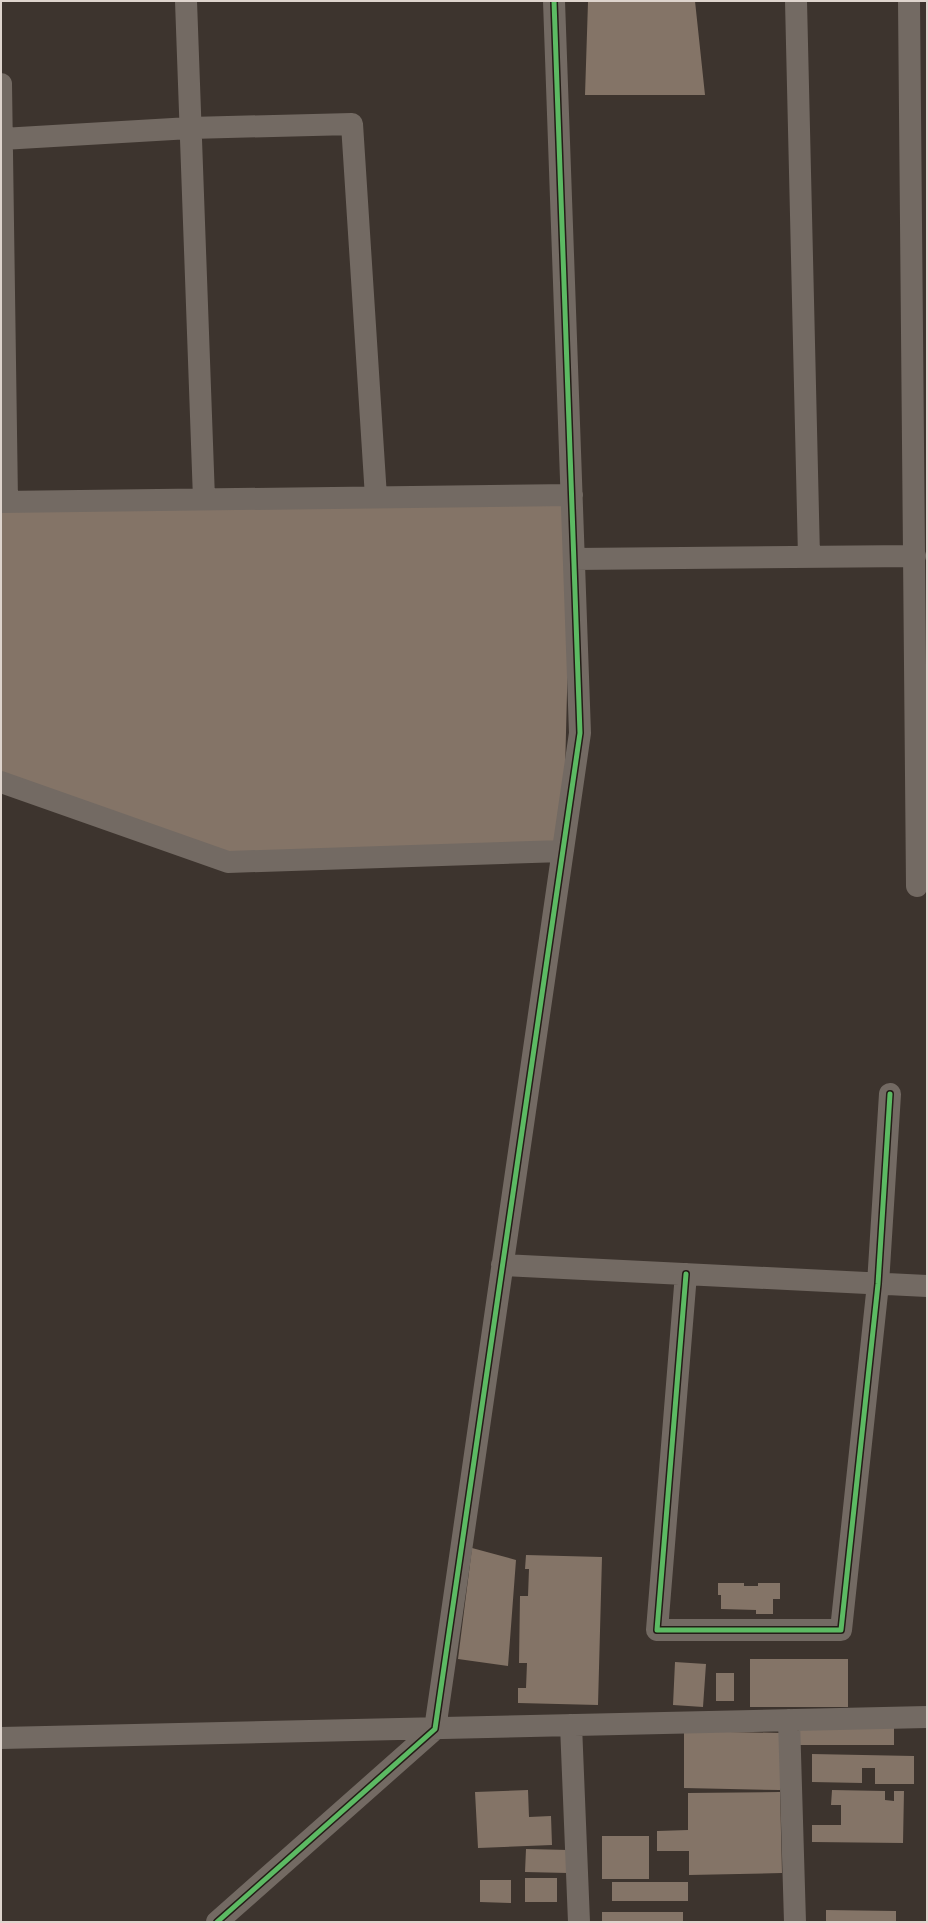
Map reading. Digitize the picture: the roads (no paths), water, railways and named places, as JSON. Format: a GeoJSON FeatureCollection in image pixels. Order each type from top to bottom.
{"type":"FeatureCollection","features":[{"type":"Feature","properties":{"kind":"street"},"geometry":{"type":"LineString","coordinates":[[186,1],[204,499]]}},
{"type":"Feature","properties":{"kind":"street"},"geometry":{"type":"LineString","coordinates":[[217,1922],[435,1729],[580,732],[554,1]]}},
{"type":"Feature","properties":{"kind":"street"},"geometry":{"type":"LineString","coordinates":[[796,1],[809,557]]}},
{"type":"Feature","properties":{"kind":"street"},"geometry":{"type":"LineString","coordinates":[[909,1],[920,389],[915,556],[917,886]]}},
{"type":"Feature","properties":{"kind":"street"},"geometry":{"type":"LineString","coordinates":[[1,84],[4,502],[572,495]]}},
{"type":"Feature","properties":{"kind":"street"},"geometry":{"type":"LineString","coordinates":[[2,139],[190,128],[352,124],[376,497]]}},
{"type":"Feature","properties":{"kind":"street"},"geometry":{"type":"LineString","coordinates":[[574,559],[915,556]]}},
{"type":"Feature","properties":{"kind":"street"},"geometry":{"type":"LineString","coordinates":[[1,782],[228,862],[563,851]]}},
{"type":"Feature","properties":{"kind":"street"},"geometry":{"type":"LineString","coordinates":[[686,1274],[656,1630],[841,1630],[878,1284],[890,1094]]}},
{"type":"Feature","properties":{"kind":"street"},"geometry":{"type":"LineString","coordinates":[[502,1265],[927,1286]]}},
{"type":"Feature","properties":{"kind":"street"},"geometry":{"type":"LineString","coordinates":[[1,1738],[927,1717]]}},
{"type":"Feature","properties":{"kind":"street"},"geometry":{"type":"LineString","coordinates":[[789,1720],[795,1922]]}},
{"type":"Feature","properties":{"kind":"street"},"geometry":{"type":"LineString","coordinates":[[571,1725],[579,1922]]}}]}
